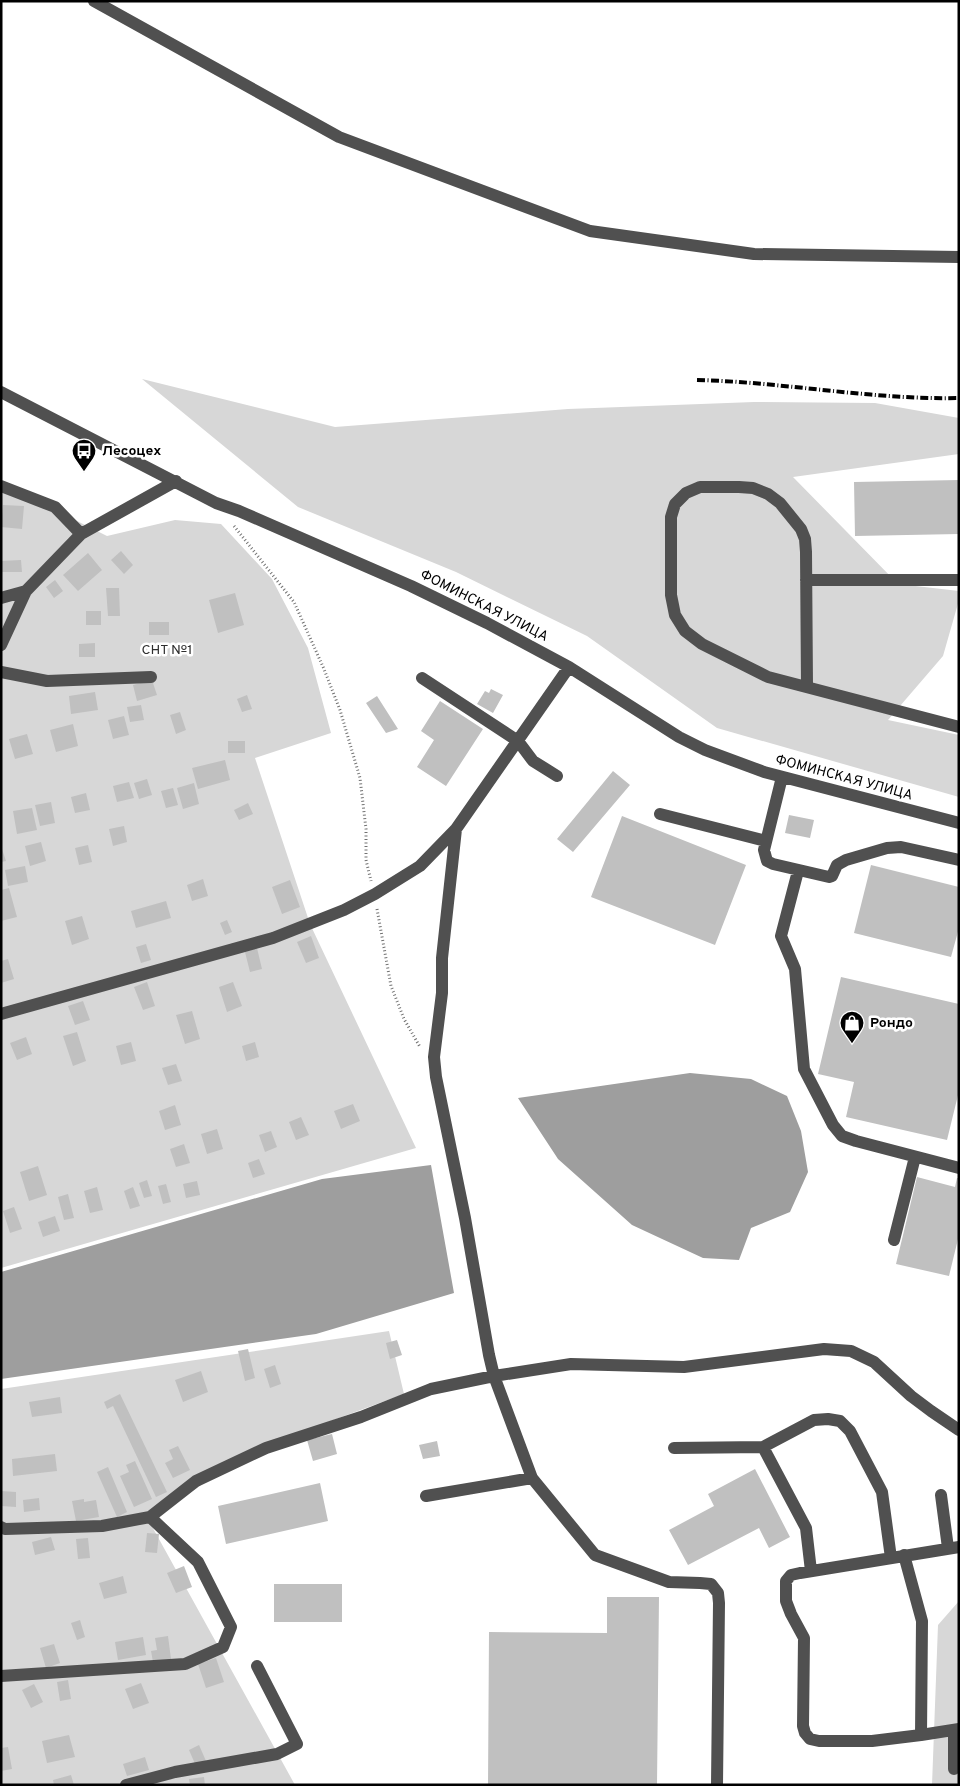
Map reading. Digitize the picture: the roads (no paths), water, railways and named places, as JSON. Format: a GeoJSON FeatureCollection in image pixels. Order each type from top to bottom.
{"type":"FeatureCollection","features":[{"type":"Feature","properties":{"kind":"street"},"geometry":{"type":"LineString","coordinates":[[94,1],[338,136],[590,231],[754,254],[959,257]]}},
{"type":"Feature","properties":{"kind":"street","name":"ФОМИНСКАЯ УЛИЦА"},"geometry":{"type":"LineString","coordinates":[[1,392],[216,503],[411,586],[487,623],[569,667],[679,737],[733,762],[782,778],[959,823]]}},
{"type":"Feature","properties":{"kind":"street"},"geometry":{"type":"LineString","coordinates":[[1,645],[26,591],[82,534],[176,481]]}},
{"type":"Feature","properties":{"kind":"street"},"geometry":{"type":"LineString","coordinates":[[1,486],[55,507],[82,534]]}},
{"type":"Feature","properties":{"kind":"street"},"geometry":{"type":"LineString","coordinates":[[806,686],[806,552],[801,528],[780,503],[768,494],[753,488],[700,487],[686,493],[675,504],[671,517],[671,595],[675,614],[685,631],[702,644],[768,676],[959,727]]}},
{"type":"Feature","properties":{"kind":"street"},"geometry":{"type":"LineString","coordinates":[[806,580],[959,580]]}},
{"type":"Feature","properties":{"kind":"street"},"geometry":{"type":"LineString","coordinates":[[1,598],[26,591]]}},
{"type":"Feature","properties":{"kind":"street"},"geometry":{"type":"LineString","coordinates":[[1,1014],[273,938],[344,910],[375,894],[420,866],[456,829],[569,667]]}},
{"type":"Feature","properties":{"kind":"street"},"geometry":{"type":"LineString","coordinates":[[1,672],[47,680],[152,677]]}},
{"type":"Feature","properties":{"kind":"street"},"geometry":{"type":"LineString","coordinates":[[422,678],[518,741],[533,761],[557,776]]}},
{"type":"Feature","properties":{"kind":"street"},"geometry":{"type":"LineString","coordinates":[[782,778],[764,850],[767,861],[829,878],[832,876],[837,865],[846,860],[887,848],[917,849],[959,860]]}},
{"type":"Feature","properties":{"kind":"street"},"geometry":{"type":"LineString","coordinates":[[660,814],[766,841]]}},
{"type":"Feature","properties":{"kind":"street"},"geometry":{"type":"LineString","coordinates":[[456,829],[442,958],[441,1007],[434,1057],[494,1376],[532,1478],[595,1554],[669,1582],[711,1584],[718,1593],[718,1785]]}},
{"type":"Feature","properties":{"kind":"street"},"geometry":{"type":"LineString","coordinates":[[798,871],[781,936],[795,969],[804,1069],[833,1126],[842,1136],[856,1141],[959,1168]]}},
{"type":"Feature","properties":{"kind":"street"},"geometry":{"type":"LineString","coordinates":[[894,1240],[915,1157]]}},
{"type":"Feature","properties":{"kind":"street"},"geometry":{"type":"LineString","coordinates":[[1,1527],[5,1529],[102,1526],[150,1517],[196,1481],[266,1448],[361,1417],[431,1389],[494,1376],[571,1364],[684,1367],[809,1351],[837,1349],[851,1351],[874,1362],[924,1406],[959,1430]]}},
{"type":"Feature","properties":{"kind":"street"},"geometry":{"type":"LineString","coordinates":[[674,1448],[763,1447],[814,1420],[828,1419],[840,1422],[850,1430],[882,1492],[891,1558]]}},
{"type":"Feature","properties":{"kind":"street"},"geometry":{"type":"LineString","coordinates":[[763,1447],[806,1528],[811,1571]]}},
{"type":"Feature","properties":{"kind":"street"},"geometry":{"type":"LineString","coordinates":[[426,1496],[532,1478]]}},
{"type":"Feature","properties":{"kind":"street"},"geometry":{"type":"LineString","coordinates":[[941,1495],[954,1547],[791,1575],[786,1581],[784,1589],[791,1614],[804,1638],[803,1726],[805,1733],[810,1739],[819,1741],[872,1742],[956,1730],[954,1769]]}},
{"type":"Feature","properties":{"kind":"street"},"geometry":{"type":"LineString","coordinates":[[1,1676],[185,1664],[223,1647],[230,1627],[198,1562],[150,1517]]}},
{"type":"Feature","properties":{"kind":"street"},"geometry":{"type":"LineString","coordinates":[[904,1556],[922,1621],[921,1735]]}},
{"type":"Feature","properties":{"kind":"street"},"geometry":{"type":"LineString","coordinates":[[126,1785],[175,1772],[277,1754],[297,1744],[257,1666]]}},
{"type":"Feature","properties":{"kind":"railway"},"geometry":{"type":"LineString","coordinates":[[697,380],[730,381],[861,394],[959,398]]}},
{"type":"Feature","properties":{"kind":"place","name":"Лесоцех"},"geometry":{"type":"Point","coordinates":[84,472]}},
{"type":"Feature","properties":{"kind":"place","name":"Рондо"},"geometry":{"type":"Point","coordinates":[852,1044]}},
{"type":"Feature","properties":{"kind":"park label","name":"СНТ №1"},"geometry":{"type":"Point","coordinates":[167,650]}}]}
